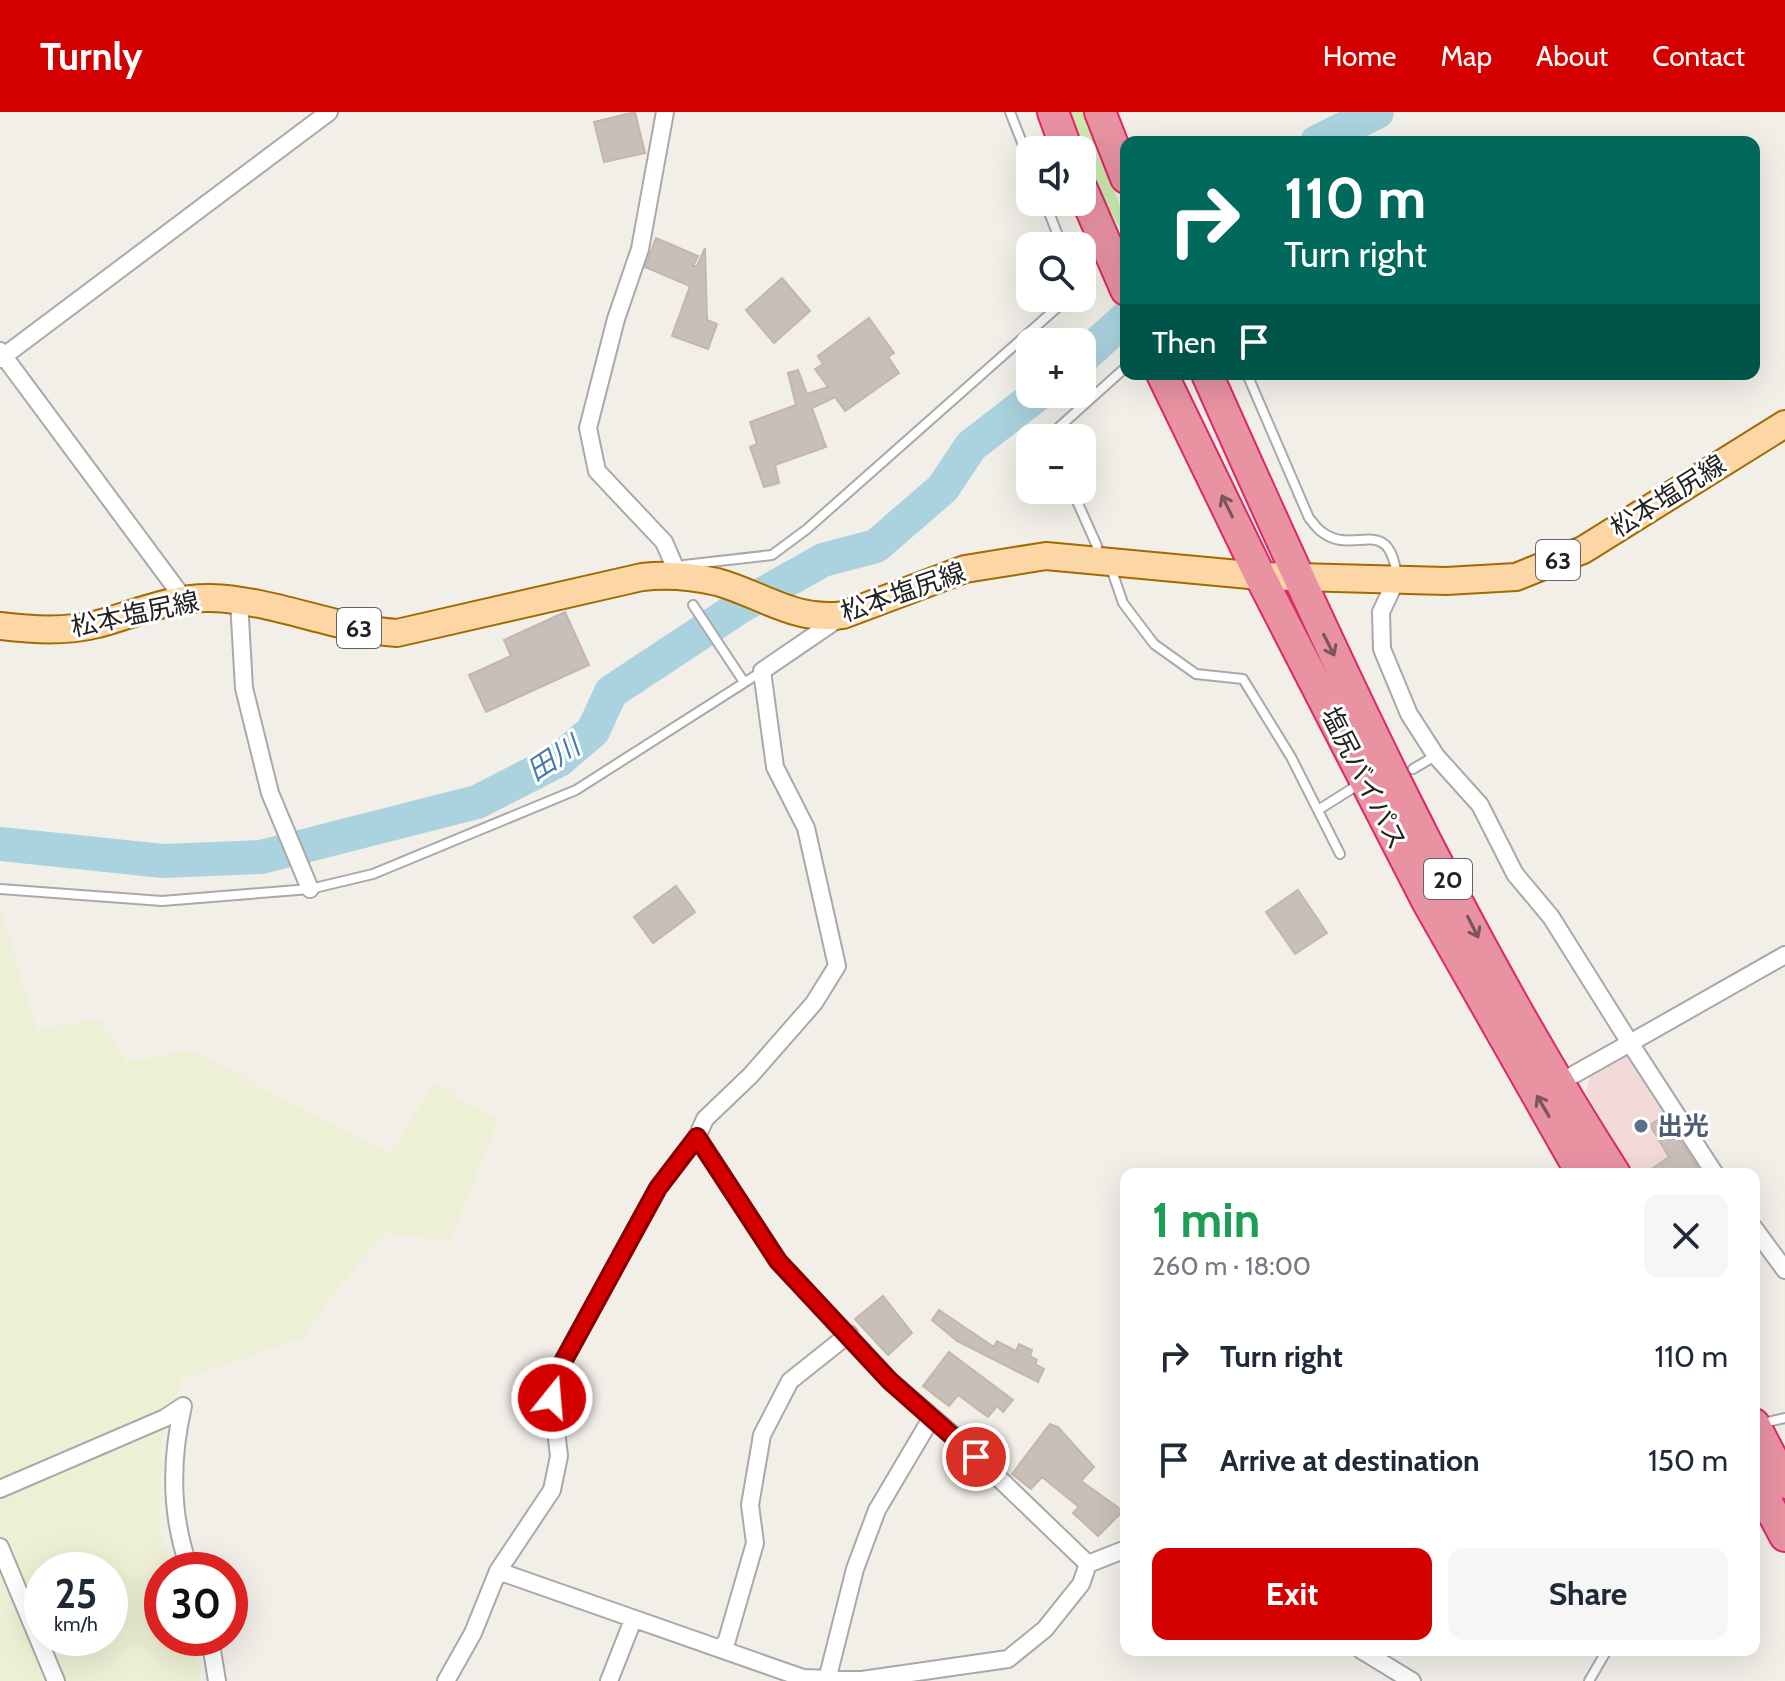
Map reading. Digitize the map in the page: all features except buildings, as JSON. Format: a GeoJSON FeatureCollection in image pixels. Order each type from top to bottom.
{"type":"FeatureCollection","features":[{"type":"Feature","properties":{"kind":"highway"},"geometry":{"type":"LineString","coordinates":[[1053,112],[1062,136]]}},
{"type":"Feature","properties":{"kind":"highway"},"geometry":{"type":"LineString","coordinates":[[1100,112],[1120,163]]}},
{"type":"Feature","properties":{"kind":"highway"},"geometry":{"type":"LineString","coordinates":[[1094,216],[1120,276]]}},
{"type":"Feature","properties":{"kind":"highway","name":"塩尻バイパス"},"geometry":{"type":"LineString","coordinates":[[1165,380],[1260,576],[1427,901],[1579,1168]]}},
{"type":"Feature","properties":{"kind":"highway","name":"塩尻バイパス"},"geometry":{"type":"LineString","coordinates":[[1210,380],[1296,575],[1496,973],[1557,1084],[1611,1168]]}},
{"type":"Feature","properties":{"kind":"highway"},"geometry":{"type":"LineString","coordinates":[[1760,1436],[1785,1483]]}},
{"type":"Feature","properties":{"kind":"highway"},"geometry":{"type":"LineString","coordinates":[[1760,1489],[1785,1536]]}},
{"type":"Feature","properties":{"kind":"main road","name":"松本塩尻線"},"geometry":{"type":"LineString","coordinates":[[0,626],[33,630],[80,627],[184,599],[239,601],[372,631],[397,633],[677,570],[802,614],[823,618],[843,615],[965,569],[1046,556],[1260,576],[1479,580],[1516,577],[1583,550],[1785,424]]}},
{"type":"Feature","properties":{"kind":"street"},"geometry":{"type":"LineString","coordinates":[[184,599],[1,355],[329,112]]}},
{"type":"Feature","properties":{"kind":"street"},"geometry":{"type":"LineString","coordinates":[[665,112],[640,249],[616,319],[588,428],[597,471],[657,533],[677,570]]}},
{"type":"Feature","properties":{"kind":"street"},"geometry":{"type":"LineString","coordinates":[[1397,578],[1381,612],[1382,649],[1409,714],[1436,756],[1480,805],[1515,874],[1551,917],[1711,1168]]}},
{"type":"Feature","properties":{"kind":"street"},"geometry":{"type":"LineString","coordinates":[[239,601],[244,688],[273,800],[308,883]]}},
{"type":"Feature","properties":{"kind":"street"},"geometry":{"type":"LineString","coordinates":[[446,1681],[473,1633],[498,1571],[552,1490],[559,1456],[552,1398],[559,1369],[658,1188],[697,1137],[705,1119],[751,1075],[814,1003],[837,966],[806,828],[775,767],[762,671],[843,615]]}},
{"type":"Feature","properties":{"kind":"street"},"geometry":{"type":"LineString","coordinates":[[1557,1084],[1785,955]]}},
{"type":"Feature","properties":{"kind":"street"},"geometry":{"type":"LineString","coordinates":[[697,1137],[778,1261],[890,1381],[1088,1564]]}},
{"type":"Feature","properties":{"kind":"street"},"geometry":{"type":"LineString","coordinates":[[1760,1236],[1785,1270]]}},
{"type":"Feature","properties":{"kind":"street"},"geometry":{"type":"LineString","coordinates":[[721,1649],[727,1640],[755,1543],[750,1505],[762,1435],[790,1381],[849,1334]]}},
{"type":"Feature","properties":{"kind":"street"},"geometry":{"type":"LineString","coordinates":[[0,1489],[165,1418],[183,1406],[173,1484],[178,1537],[183,1552]]}},
{"type":"Feature","properties":{"kind":"street"},"geometry":{"type":"LineString","coordinates":[[827,1680],[855,1569],[877,1510],[932,1417]]}},
{"type":"Feature","properties":{"kind":"street"},"geometry":{"type":"LineString","coordinates":[[0,1547],[56,1681]]}},
{"type":"Feature","properties":{"kind":"street"},"geometry":{"type":"LineString","coordinates":[[498,1571],[803,1680],[862,1680],[1008,1659],[1045,1629],[1081,1584],[1088,1564],[1120,1551]]}},
{"type":"Feature","properties":{"kind":"street"},"geometry":{"type":"LineString","coordinates":[[609,1681],[633,1620]]}},
{"type":"Feature","properties":{"kind":"street"},"geometry":{"type":"LineString","coordinates":[[213,1656],[217,1681]]}},
{"type":"Feature","properties":{"kind":"street"},"geometry":{"type":"LineString","coordinates":[[1371,1656],[1412,1681]]}},
{"type":"Feature","properties":{"kind":"lane"},"geometry":{"type":"LineString","coordinates":[[1010,112],[1019,136]]}},
{"type":"Feature","properties":{"kind":"lane"},"geometry":{"type":"LineString","coordinates":[[677,570],[772,555],[807,529],[1052,312]]}},
{"type":"Feature","properties":{"kind":"lane"},"geometry":{"type":"LineString","coordinates":[[1063,424],[1120,372]]}},
{"type":"Feature","properties":{"kind":"lane"},"geometry":{"type":"LineString","coordinates":[[1250,380],[1309,518],[1323,534],[1350,540],[1374,539],[1387,544],[1395,557],[1397,578]]}},
{"type":"Feature","properties":{"kind":"lane"},"geometry":{"type":"LineString","coordinates":[[1078,504],[1123,603],[1154,644],[1196,674],[1243,679],[1291,757],[1340,854]]}},
{"type":"Feature","properties":{"kind":"lane"},"geometry":{"type":"LineString","coordinates":[[695,608],[742,678]]}},
{"type":"Feature","properties":{"kind":"lane"},"geometry":{"type":"LineString","coordinates":[[0,889],[162,901],[373,874],[547,804],[658,739],[742,678],[762,671]]}},
{"type":"Feature","properties":{"kind":"lane"},"geometry":{"type":"LineString","coordinates":[[1413,769],[1436,756]]}},
{"type":"Feature","properties":{"kind":"lane"},"geometry":{"type":"LineString","coordinates":[[1318,810],[1366,781]]}},
{"type":"Feature","properties":{"kind":"lane"},"geometry":{"type":"LineString","coordinates":[[1760,1424],[1785,1418]]}},
{"type":"Feature","properties":{"kind":"lane"},"geometry":{"type":"LineString","coordinates":[[1589,1681],[1604,1656]]}},
{"type":"Feature","properties":{"kind":"shaded area","name":"出光"},"geometry":{"type":"Polygon","coordinates":[[[1625,1056],[1634,1057],[1705,1168],[1627,1168],[1586,1091],[1590,1075],[1625,1056]]]}},
{"type":"Feature","properties":{"kind":"green space"},"geometry":{"type":"Polygon","coordinates":[[[1065,112],[1087,112],[1095,136],[1075,136],[1065,112]]]}},
{"type":"Feature","properties":{"kind":"green space"},"geometry":{"type":"Polygon","coordinates":[[[1096,138],[1120,207],[1120,228],[1096,188],[1096,138]]]}},
{"type":"Feature","properties":{"kind":"green space"},"geometry":{"type":"Polygon","coordinates":[[[0,906],[37,1030],[100,1018],[126,1062],[191,1050],[390,1154],[434,1083],[498,1121],[450,1242],[386,1233],[339,1286],[303,1338],[182,1379],[162,1437],[160,1532],[167,1552],[144,1552],[144,1656],[197,1656],[201,1681],[0,1681],[0,906]]]}},
{"type":"Feature","properties":{"kind":"waterway","name":"田川"},"geometry":{"type":"LineString","coordinates":[[1329,136],[1377,112]]}},
{"type":"Feature","properties":{"kind":"waterway","name":"田川"},"geometry":{"type":"LineString","coordinates":[[1096,345],[1120,323]]}},
{"type":"Feature","properties":{"kind":"waterway","name":"田川"},"geometry":{"type":"LineString","coordinates":[[0,844],[163,861],[261,857],[477,802],[559,760],[593,731],[611,692],[738,608],[823,560],[876,546],[943,488],[971,446],[1020,408]]}},
{"type":"Feature","properties":{"kind":"place","name":"出光"},"geometry":{"type":"Point","coordinates":[1641,1126]}},
{"type":"Feature","properties":{"kind":"route"},"geometry":{"type":"LineString","coordinates":[[552,1398],[559,1369],[658,1188],[697,1137],[778,1261],[890,1381],[976,1457]]}}]}
